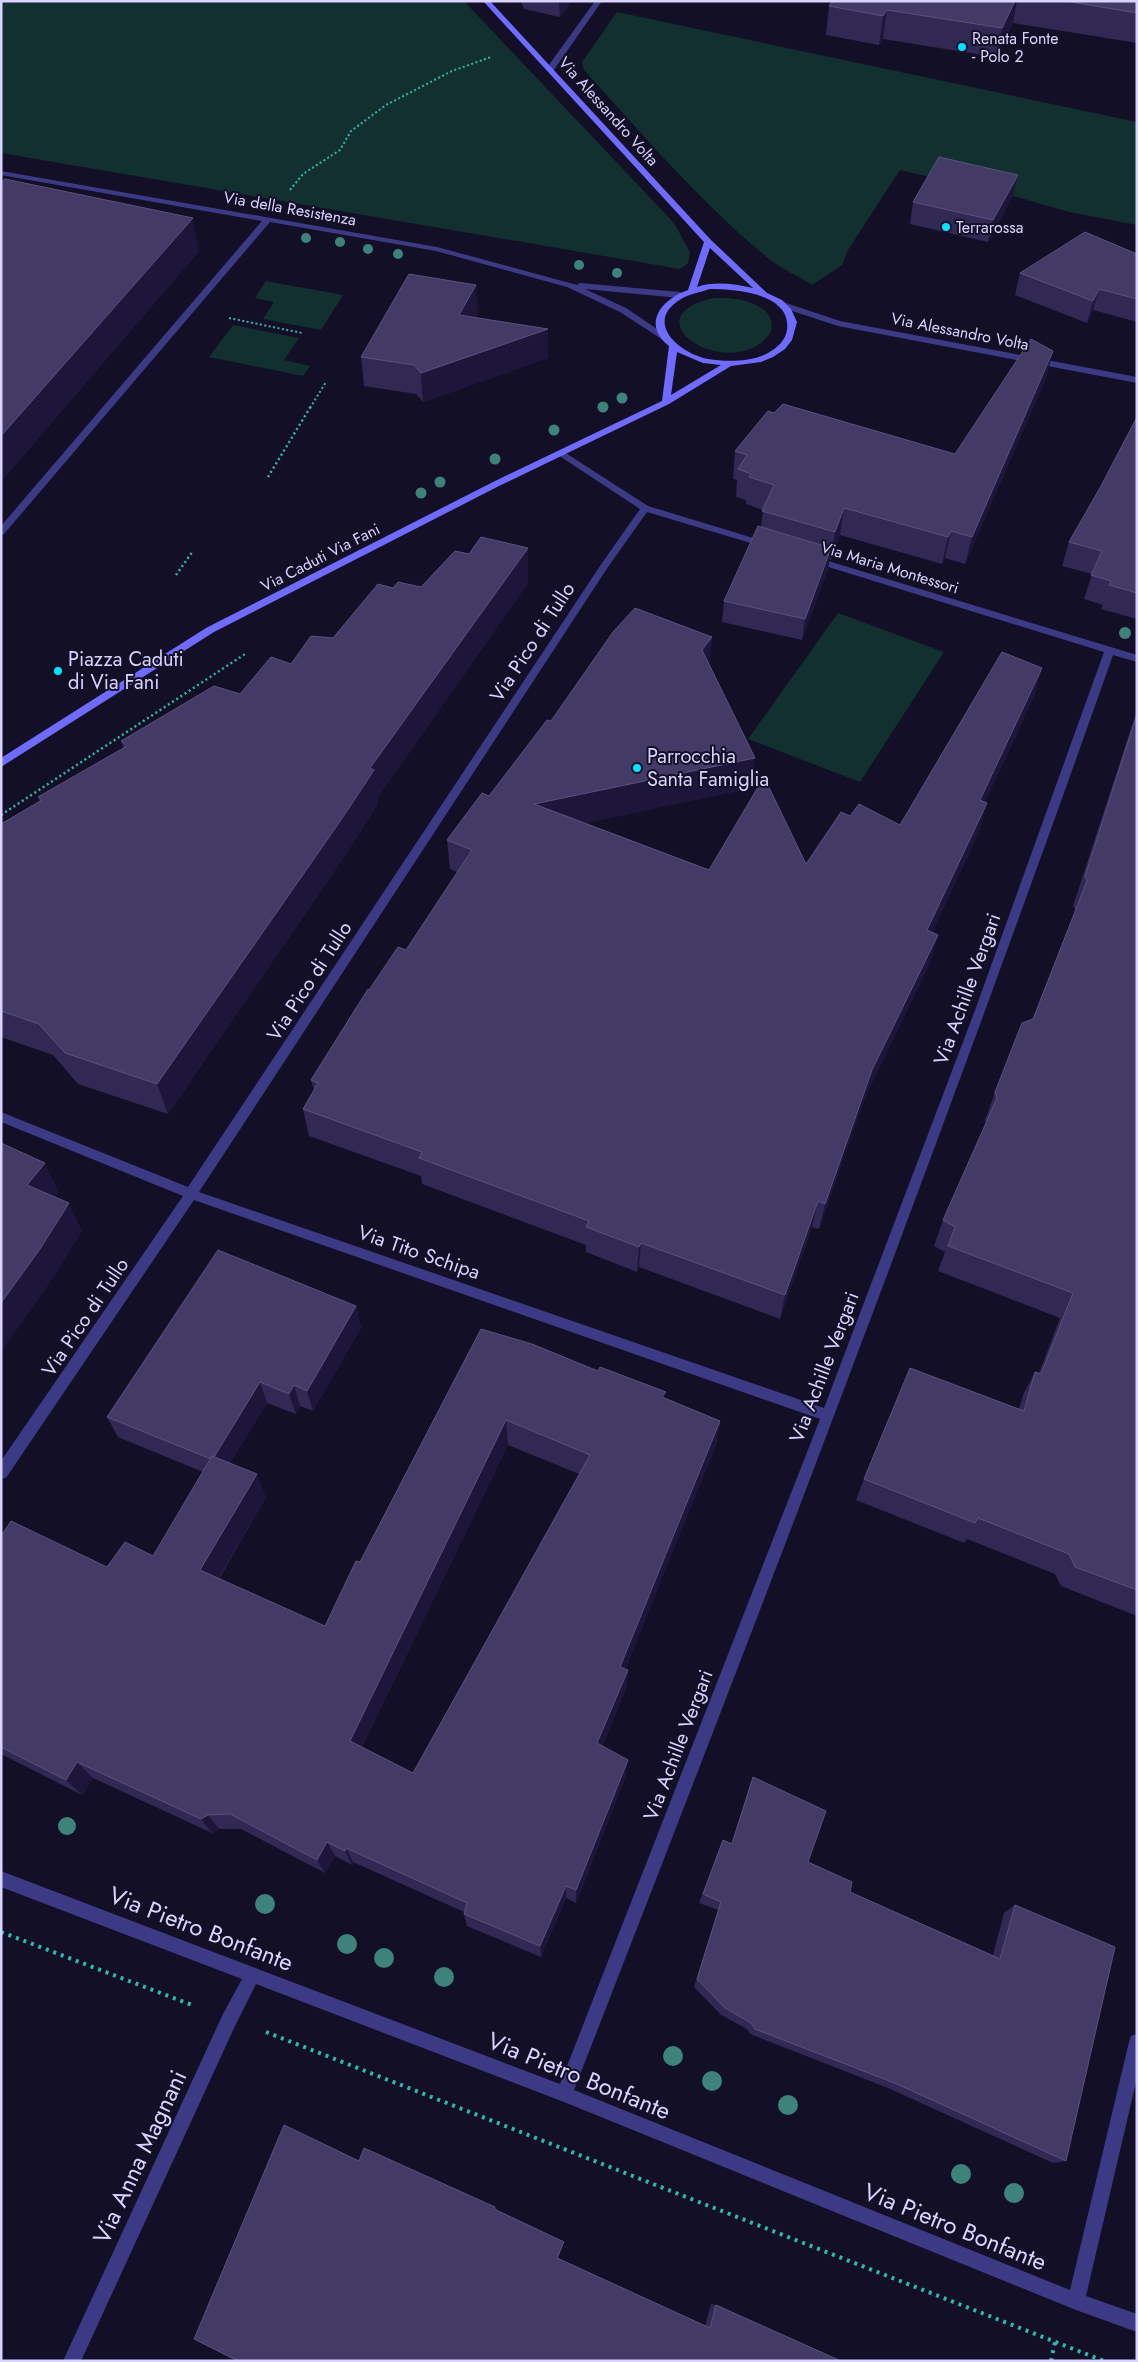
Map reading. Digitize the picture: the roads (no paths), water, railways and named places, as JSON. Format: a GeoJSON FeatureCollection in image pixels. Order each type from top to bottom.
{"type":"FeatureCollection","features":[{"type":"Feature","properties":{"kind":"street","name":"Via Alessandro Volta"},"geometry":{"type":"LineString","coordinates":[[486,1],[708,242],[764,294]]}},
{"type":"Feature","properties":{"kind":"street"},"geometry":{"type":"LineString","coordinates":[[550,69],[599,1]]}},
{"type":"Feature","properties":{"kind":"street","name":"Via della Resistenza"},"geometry":{"type":"LineString","coordinates":[[1,173],[437,249],[570,286],[623,310],[663,336]]}},
{"type":"Feature","properties":{"kind":"street"},"geometry":{"type":"LineString","coordinates":[[1,532],[268,219]]}},
{"type":"Feature","properties":{"kind":"street"},"geometry":{"type":"LineString","coordinates":[[692,290],[708,242]]}},
{"type":"Feature","properties":{"kind":"street","name":"Via della Resistenza"},"geometry":{"type":"LineString","coordinates":[[570,286],[680,295]]}},
{"type":"Feature","properties":{"kind":"street"},"geometry":{"type":"LineString","coordinates":[[728,286],[747,288],[764,294],[780,304],[789,315],[793,326],[790,338],[781,348],[767,357],[749,362],[730,364],[698,360],[673,347],[663,336],[659,325],[661,314],[668,304],[680,295],[692,290],[728,286]]}},
{"type":"Feature","properties":{"kind":"street","name":"Via Alessandro Volta"},"geometry":{"type":"LineString","coordinates":[[780,304],[838,323],[1137,380]]}},
{"type":"Feature","properties":{"kind":"street"},"geometry":{"type":"LineString","coordinates":[[666,402],[673,347]]}},
{"type":"Feature","properties":{"kind":"street","name":"Via Caduti Via Fani"},"geometry":{"type":"LineString","coordinates":[[1,763],[210,630],[666,402],[730,364]]}},
{"type":"Feature","properties":{"kind":"street"},"geometry":{"type":"LineString","coordinates":[[561,454],[645,508],[778,548]]}},
{"type":"Feature","properties":{"kind":"street","name":"Via Pico di Tullo"},"geometry":{"type":"LineString","coordinates":[[1,1473],[191,1194],[600,573],[645,508]]}},
{"type":"Feature","properties":{"kind":"street","name":"Via Maria Montessori"},"geometry":{"type":"LineString","coordinates":[[806,557],[1137,659]]}},
{"type":"Feature","properties":{"kind":"street","name":"Via Achille Vergari"},"geometry":{"type":"LineString","coordinates":[[564,2094],[828,1416],[1000,959],[1110,650]]}},
{"type":"Feature","properties":{"kind":"street","name":"Via Tito Schipa"},"geometry":{"type":"LineString","coordinates":[[1,1117],[191,1194],[828,1416]]}},
{"type":"Feature","properties":{"kind":"street","name":"Via Pietro Bonfante"},"geometry":{"type":"LineString","coordinates":[[1,1879],[564,2094],[1076,2301],[1137,2323]]}},
{"type":"Feature","properties":{"kind":"street","name":"Via Anna Magnani"},"geometry":{"type":"LineString","coordinates":[[72,2361],[226,2028],[253,1974]]}},
{"type":"Feature","properties":{"kind":"street"},"geometry":{"type":"LineString","coordinates":[[1076,2301],[1137,2042]]}},
{"type":"Feature","properties":{"kind":"place","name":"Renata Fonte - Polo 2"},"geometry":{"type":"Point","coordinates":[962,47]}},
{"type":"Feature","properties":{"kind":"place","name":"Terrarossa"},"geometry":{"type":"Point","coordinates":[946,227]}},
{"type":"Feature","properties":{"kind":"place","name":"Piazza Caduti di Via Fani"},"geometry":{"type":"Point","coordinates":[58,671]}},
{"type":"Feature","properties":{"kind":"place","name":"Parrocchia Santa Famiglia"},"geometry":{"type":"Point","coordinates":[637,768]}}]}
